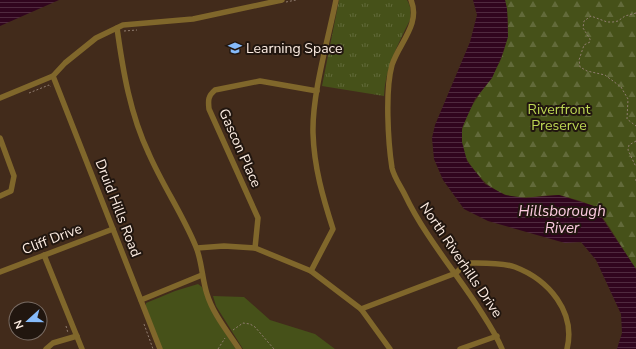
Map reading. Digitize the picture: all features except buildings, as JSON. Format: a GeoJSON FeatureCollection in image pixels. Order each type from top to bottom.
{"type":"FeatureCollection","features":[{"type":"Feature","properties":{"kind":"street"},"geometry":{"type":"LineString","coordinates":[[0,98],[53,76],[65,63],[96,38],[129,23],[193,19],[282,0]]}},
{"type":"Feature","properties":{"kind":"street"},"geometry":{"type":"LineString","coordinates":[[311,271],[333,229],[319,186],[313,133],[317,91],[336,0]]}},
{"type":"Feature","properties":{"kind":"street","name":"North Riverhills Drive"},"geometry":{"type":"LineString","coordinates":[[411,0],[414,7],[410,29],[392,65],[388,130],[393,170],[416,218],[456,273],[497,336],[502,349]]}},
{"type":"Feature","properties":{"kind":"street"},"geometry":{"type":"LineString","coordinates":[[117,28],[124,77],[138,126],[152,160],[177,206],[197,248],[207,295],[214,310],[239,349]]}},
{"type":"Feature","properties":{"kind":"street","name":"Druid Hills Road"},"geometry":{"type":"LineString","coordinates":[[53,76],[160,349]]}},
{"type":"Feature","properties":{"kind":"street","name":"Gascon Place"},"geometry":{"type":"LineString","coordinates":[[254,248],[258,218],[210,109],[208,100],[210,95],[215,90],[260,81],[317,91]]}},
{"type":"Feature","properties":{"kind":"street"},"geometry":{"type":"LineString","coordinates":[[0,138],[14,176],[11,191],[0,196]]}},
{"type":"Feature","properties":{"kind":"street","name":"Cliff Drive"},"geometry":{"type":"LineString","coordinates":[[0,272],[113,229]]}},
{"type":"Feature","properties":{"kind":"street"},"geometry":{"type":"LineString","coordinates":[[197,248],[224,246],[254,248],[311,271],[361,309],[390,349]]}},
{"type":"Feature","properties":{"kind":"street"},"geometry":{"type":"LineString","coordinates":[[44,255],[82,349]]}},
{"type":"Feature","properties":{"kind":"street"},"geometry":{"type":"LineString","coordinates":[[361,309],[456,273],[466,263],[482,263],[514,267],[536,278],[554,293],[565,313],[568,330],[568,349]]}},
{"type":"Feature","properties":{"kind":"street"},"geometry":{"type":"LineString","coordinates":[[141,300],[202,275]]}},
{"type":"Feature","properties":{"kind":"street"},"geometry":{"type":"LineString","coordinates":[[46,349],[53,344],[76,336]]}},
{"type":"Feature","properties":{"kind":"street"},"geometry":{"type":"LineString","coordinates":[[460,349],[497,336]]}},
{"type":"Feature","properties":{"kind":"path"},"geometry":{"type":"LineString","coordinates":[[636,14],[625,16],[618,21],[607,22],[591,16],[584,21],[583,28],[590,39],[590,42],[584,45],[578,60],[580,67],[587,71],[604,76],[621,87],[628,99],[627,119],[636,126]]}},
{"type":"Feature","properties":{"kind":"path"},"geometry":{"type":"LineString","coordinates":[[28,93],[49,85],[54,89]]}},
{"type":"Feature","properties":{"kind":"path"},"geometry":{"type":"LineString","coordinates":[[636,141],[629,145],[628,150],[636,166]]}},
{"type":"Feature","properties":{"kind":"path"},"geometry":{"type":"LineString","coordinates":[[218,349],[229,333],[236,326],[243,323],[250,324],[274,349]]}},
{"type":"Feature","properties":{"kind":"green space"},"geometry":{"type":"Polygon","coordinates":[[[339,0],[407,0],[408,2],[411,15],[410,20],[390,66],[384,96],[322,86],[339,0]]]}},
{"type":"Feature","properties":{"kind":"green space","name":"Riverfront Preserve"},"geometry":{"type":"Polygon","coordinates":[[[505,0],[636,0],[636,269],[608,225],[597,209],[593,206],[558,195],[525,198],[504,194],[494,189],[483,180],[472,167],[464,152],[461,138],[469,111],[494,72],[506,45],[508,15],[505,0]]]}},
{"type":"Feature","properties":{"kind":"green space"},"geometry":{"type":"Polygon","coordinates":[[[198,284],[202,287],[216,319],[236,349],[162,349],[146,307],[146,303],[175,291],[198,284]]]}},
{"type":"Feature","properties":{"kind":"green space"},"geometry":{"type":"Polygon","coordinates":[[[213,296],[244,297],[270,320],[315,334],[335,349],[243,349],[216,306],[213,296]]]}},
{"type":"Feature","properties":{"kind":"water"},"geometry":{"type":"Polygon","coordinates":[[[0,0],[59,0],[0,26],[0,0]]]}},
{"type":"Feature","properties":{"kind":"water","name":"Hillsborough River"},"geometry":{"type":"Polygon","coordinates":[[[473,0],[505,0],[507,9],[508,37],[492,78],[475,99],[462,128],[462,142],[467,161],[485,184],[505,195],[525,198],[559,195],[594,206],[636,269],[636,349],[617,349],[622,333],[621,314],[596,260],[581,242],[565,243],[488,221],[464,209],[443,180],[434,159],[432,138],[435,125],[470,42],[477,15],[473,0]]]}},
{"type":"Feature","properties":{"kind":"place","name":"Learning Space"},"geometry":{"type":"Point","coordinates":[235,48]}}]}
